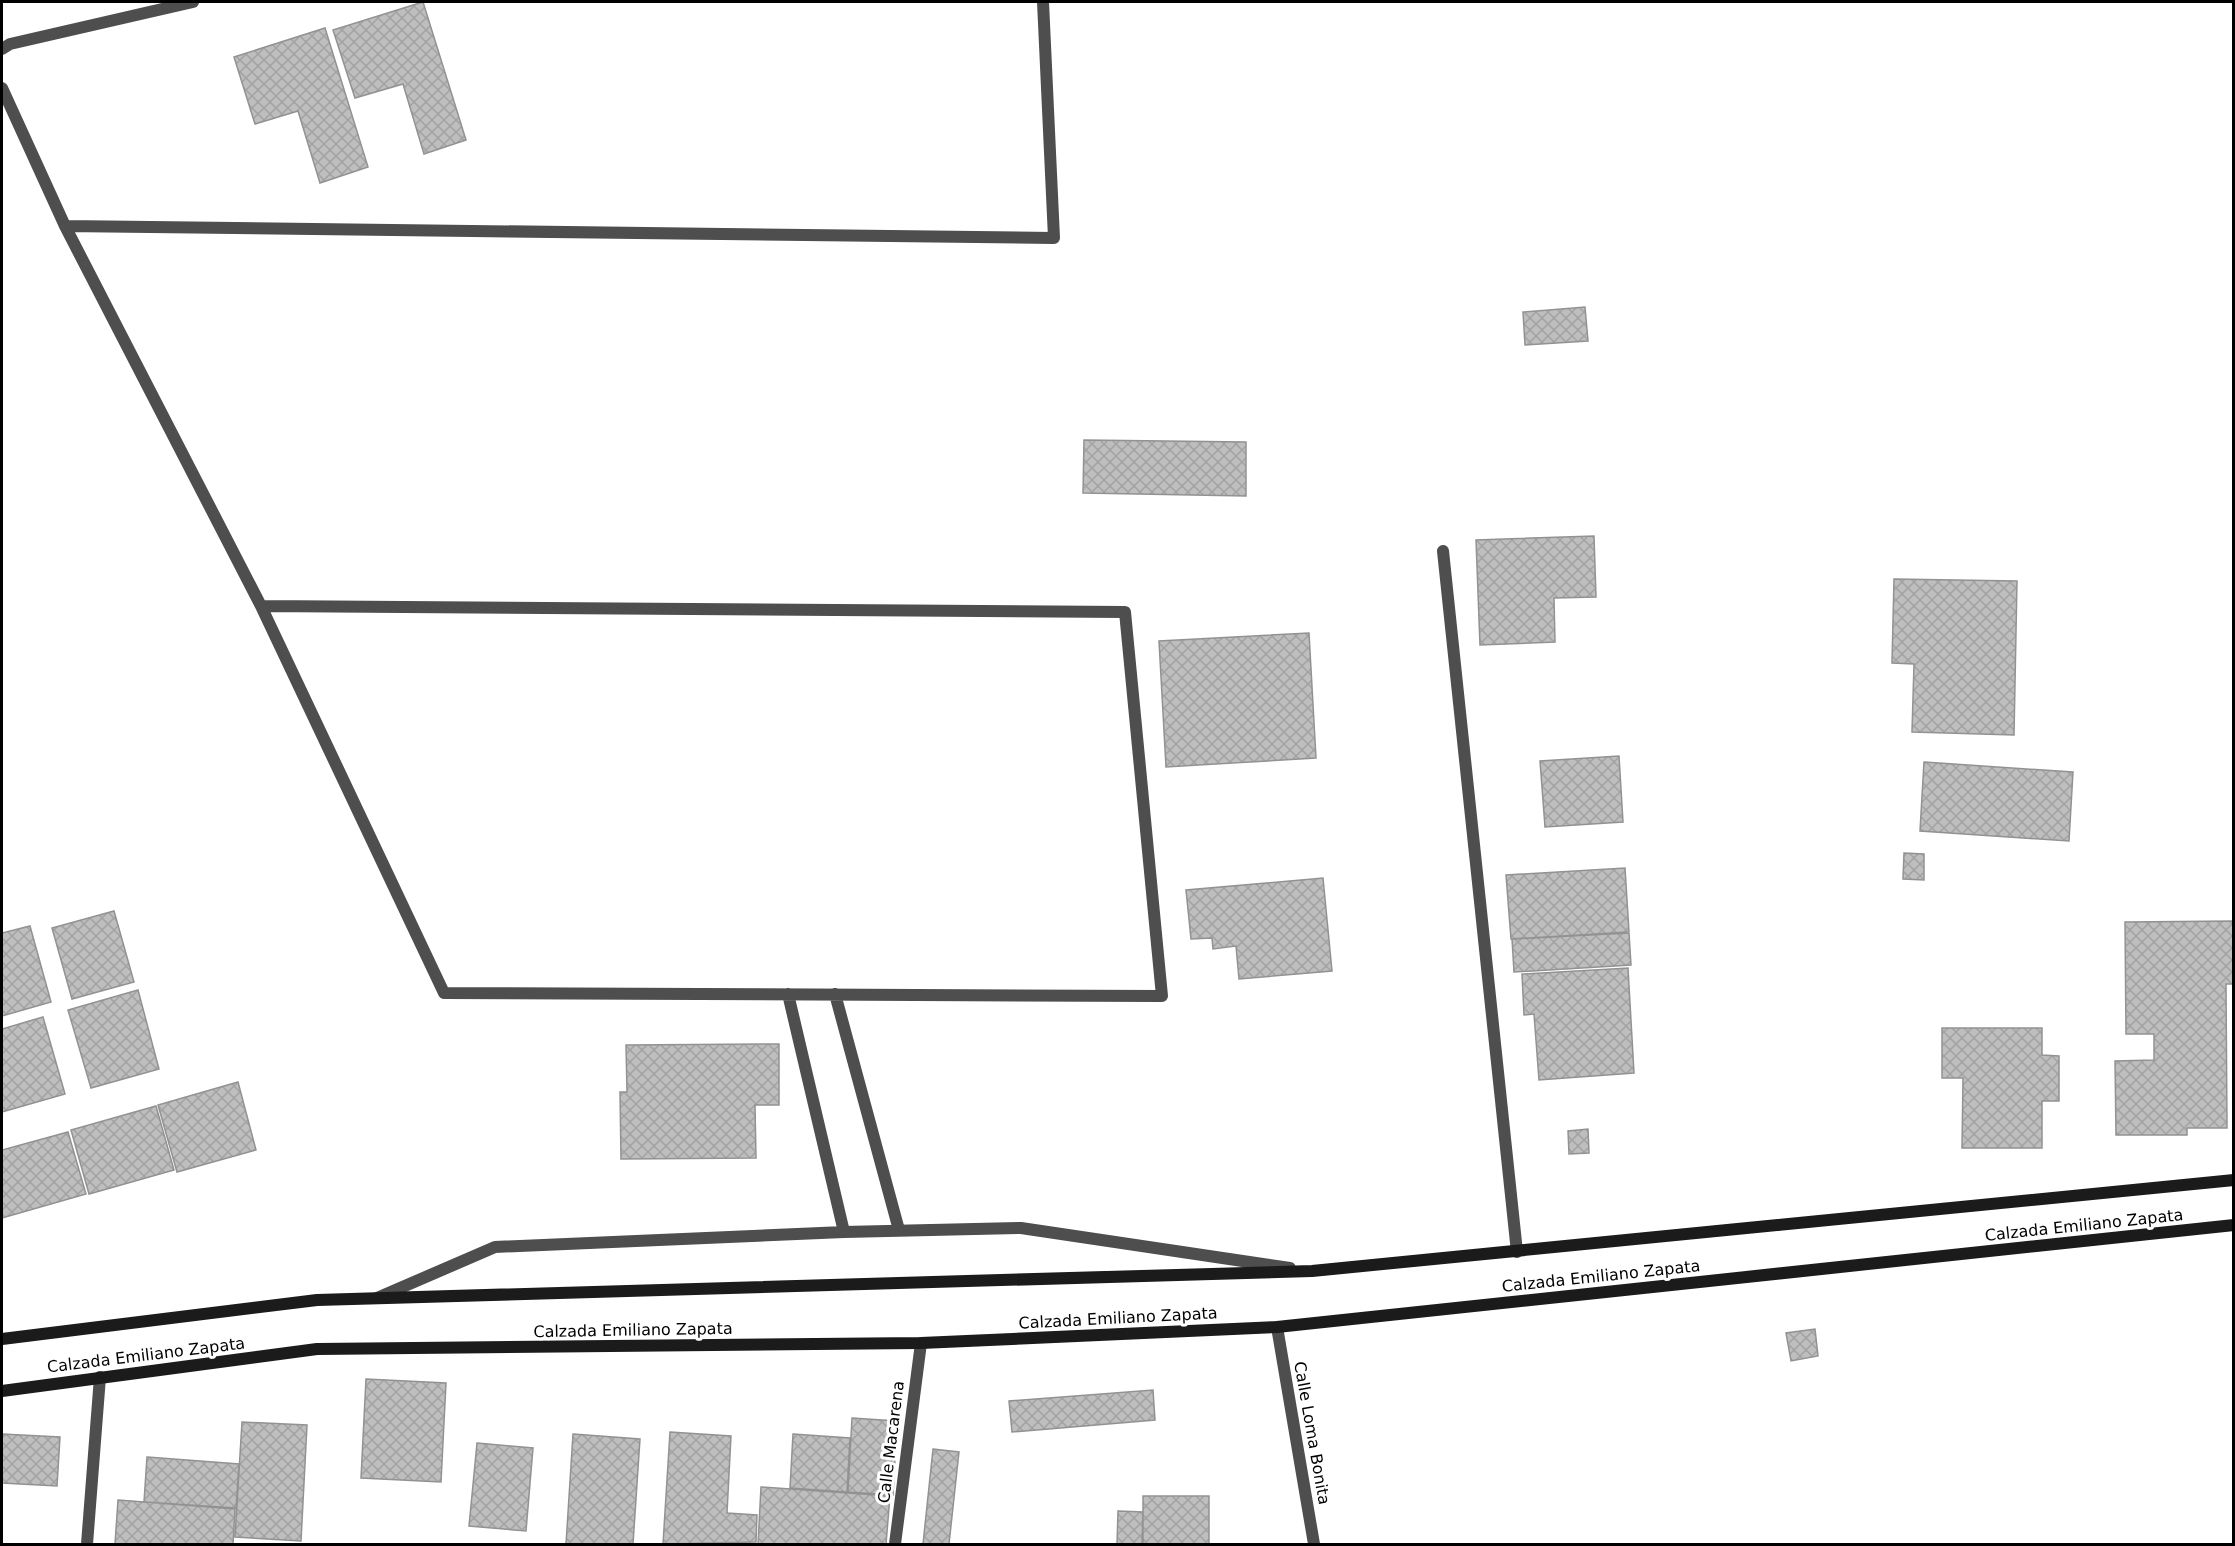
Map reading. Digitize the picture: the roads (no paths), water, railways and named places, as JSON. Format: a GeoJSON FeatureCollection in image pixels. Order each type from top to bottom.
{"type":"FeatureCollection","features":[{"type":"Feature","properties":{"kind":"main road","name":"Calzada Emiliano Zapata"},"geometry":{"type":"LineString","coordinates":[[2,1339],[317,1300],[1312,1272],[2234,1180]]}},
{"type":"Feature","properties":{"kind":"main road","name":"Calzada Emiliano Zapata"},"geometry":{"type":"LineString","coordinates":[[2,1391],[316,1350],[921,1343],[1277,1327],[2234,1225]]}},
{"type":"Feature","properties":{"kind":"street"},"geometry":{"type":"LineString","coordinates":[[2,49],[10,44],[193,2]]}},
{"type":"Feature","properties":{"kind":"street"},"geometry":{"type":"LineString","coordinates":[[65,226],[1054,238],[1043,2]]}},
{"type":"Feature","properties":{"kind":"street"},"geometry":{"type":"LineString","coordinates":[[2,88],[65,226],[261,606],[444,993],[1162,996],[1125,612],[261,606]]}},
{"type":"Feature","properties":{"kind":"street"},"geometry":{"type":"LineString","coordinates":[[1443,551],[1517,1252]]}},
{"type":"Feature","properties":{"kind":"street"},"geometry":{"type":"LineString","coordinates":[[788,994],[844,1232]]}},
{"type":"Feature","properties":{"kind":"street"},"geometry":{"type":"LineString","coordinates":[[835,994],[899,1230]]}},
{"type":"Feature","properties":{"kind":"street"},"geometry":{"type":"LineString","coordinates":[[376,1299],[495,1247],[899,1230],[1021,1228],[1312,1272]]}},
{"type":"Feature","properties":{"kind":"street","name":"Calle Loma Bonita"},"geometry":{"type":"LineString","coordinates":[[1277,1327],[1314,1545]]}},
{"type":"Feature","properties":{"kind":"street","name":"Calle Macarena"},"geometry":{"type":"LineString","coordinates":[[895,1545],[921,1343]]}},
{"type":"Feature","properties":{"kind":"street"},"geometry":{"type":"LineString","coordinates":[[87,1545],[100,1377]]}}]}
